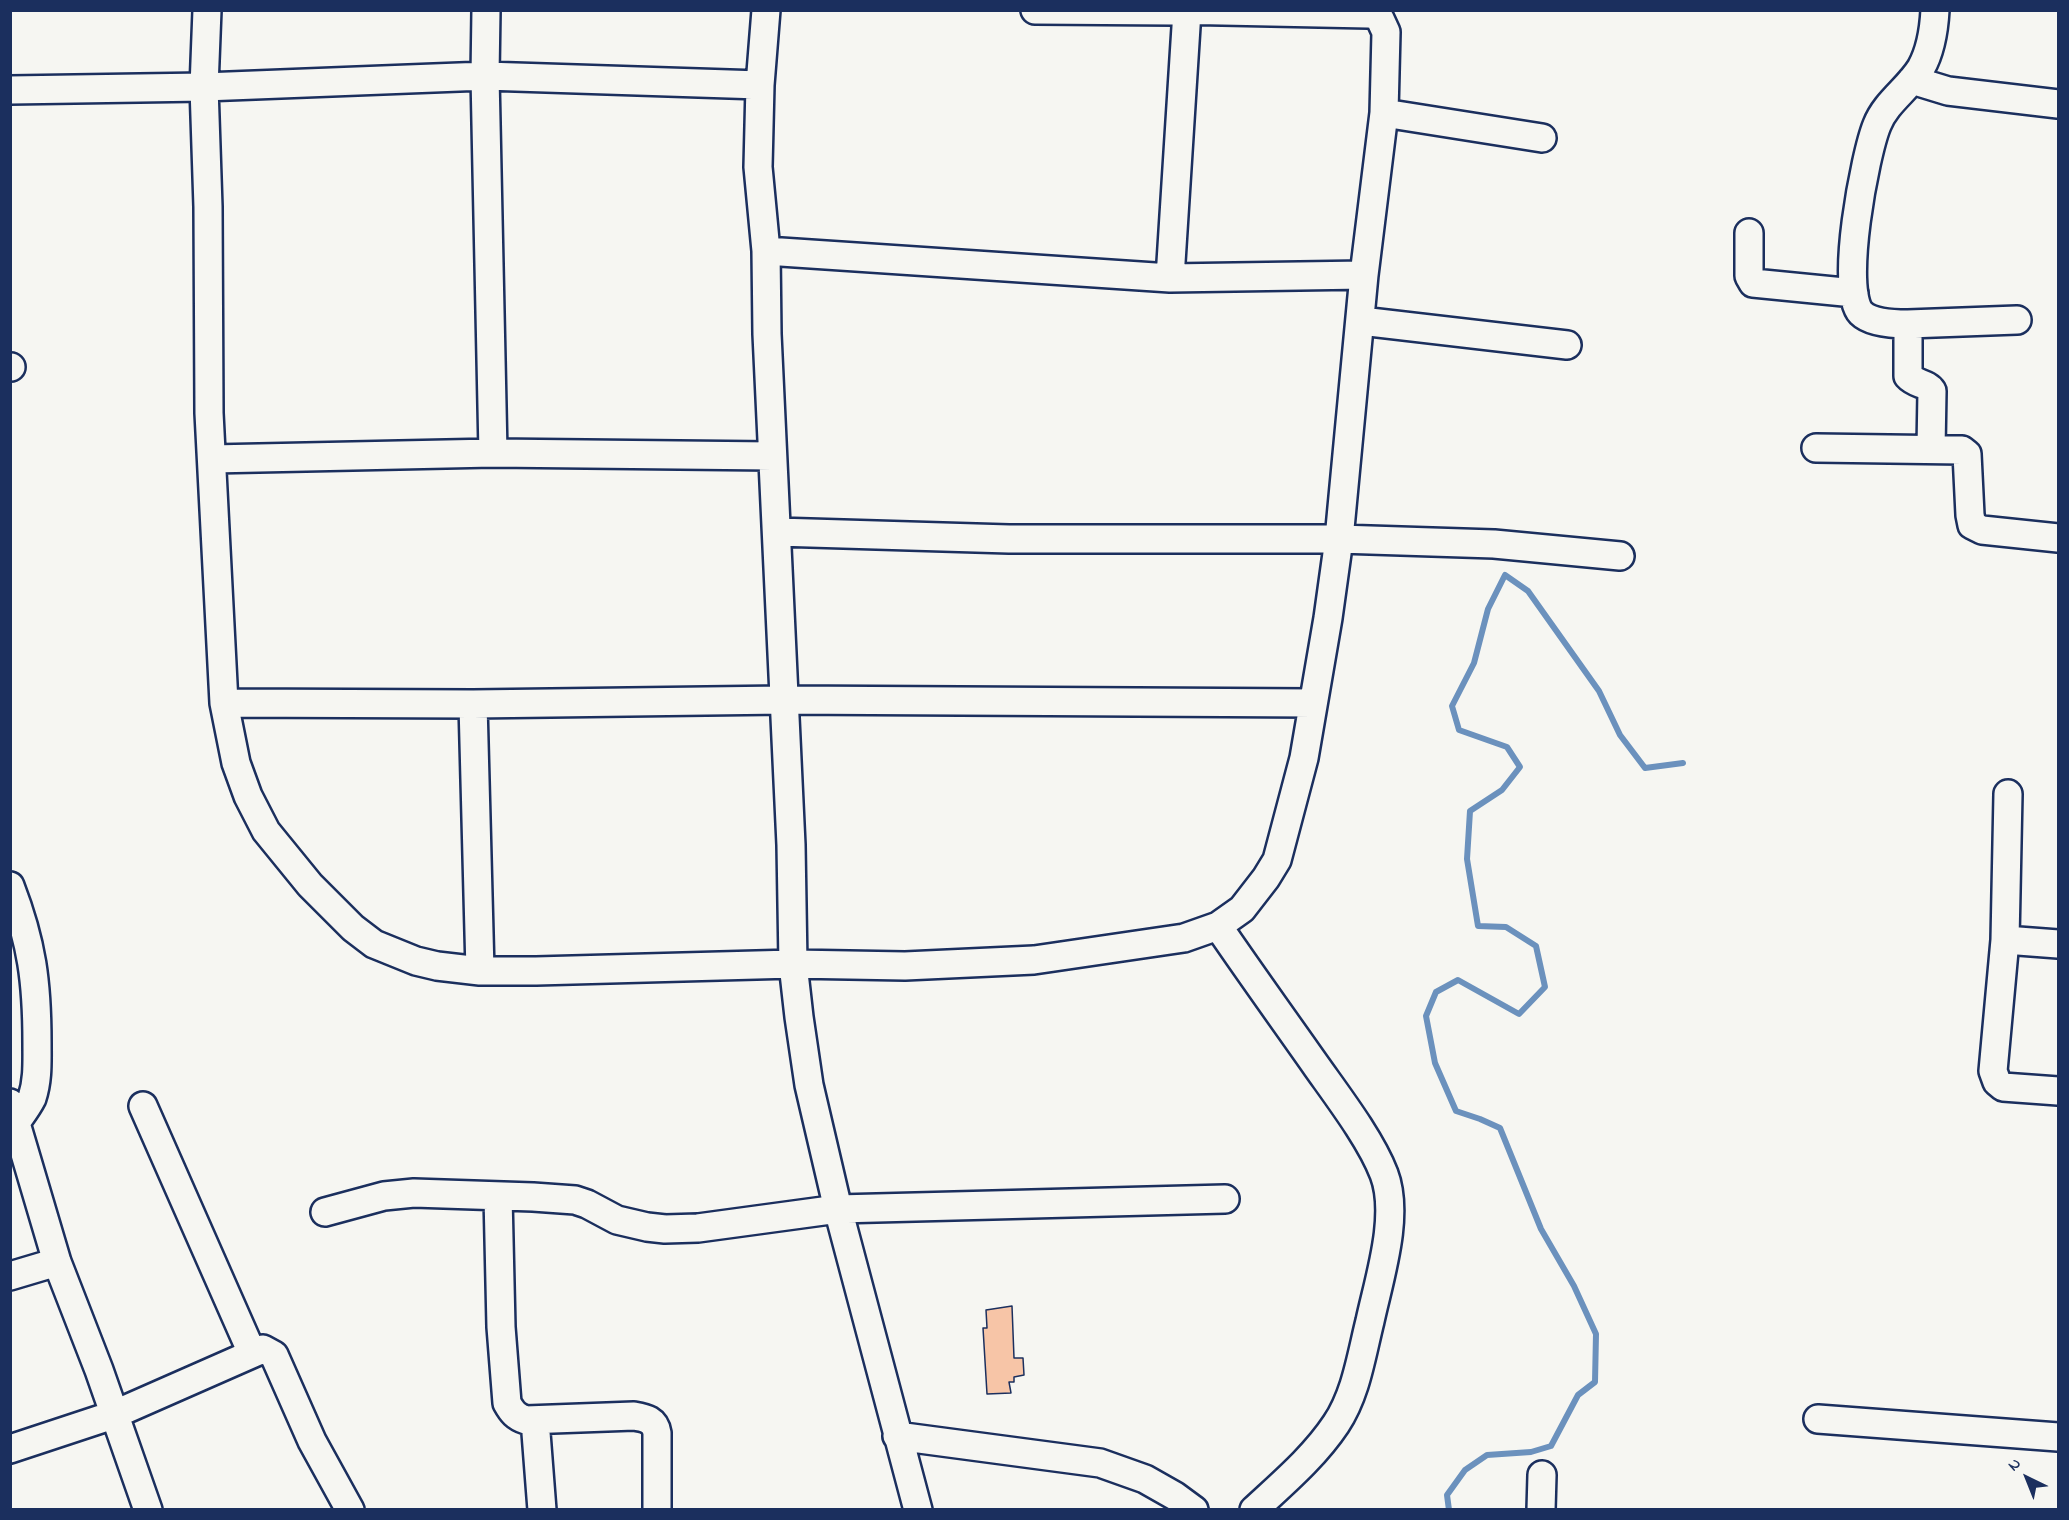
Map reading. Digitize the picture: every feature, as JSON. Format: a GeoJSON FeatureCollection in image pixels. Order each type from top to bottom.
{"type":"FeatureCollection","features":[{"type":"Feature","properties":{"kind":"street"},"geometry":{"type":"LineString","coordinates":[[207,10],[204,87],[208,207],[209,413],[224,703],[236,763],[248,796],[266,831],[310,885],[353,928],[374,944],[416,961],[480,971],[793,964],[905,966],[1034,960],[1184,938],[1218,926],[1242,909],[1277,860],[1304,758],[1339,539],[1364,275],[1384,113],[1386,32],[1381,15],[1368,14],[1035,10]]}},
{"type":"Feature","properties":{"kind":"street"},"geometry":{"type":"LineString","coordinates":[[486,10],[485,76],[493,453]]}},
{"type":"Feature","properties":{"kind":"street"},"geometry":{"type":"LineString","coordinates":[[766,10],[760,85],[758,167],[766,252],[766,334],[791,844],[793,964],[809,1085],[837,1209],[918,1509]]}},
{"type":"Feature","properties":{"kind":"street"},"geometry":{"type":"LineString","coordinates":[[1935,10],[1928,51],[1922,67],[1882,114],[1872,142],[1855,234],[1852,270],[1857,307],[1866,317],[1891,323],[2017,320]]}},
{"type":"Feature","properties":{"kind":"street"},"geometry":{"type":"LineString","coordinates":[[1170,278],[1187,11]]}},
{"type":"Feature","properties":{"kind":"street"},"geometry":{"type":"LineString","coordinates":[[10,90],[204,87],[485,76],[760,85]]}},
{"type":"Feature","properties":{"kind":"street"},"geometry":{"type":"LineString","coordinates":[[1912,80],[1948,91],[2058,104]]}},
{"type":"Feature","properties":{"kind":"street"},"geometry":{"type":"LineString","coordinates":[[1384,113],[1542,138]]}},
{"type":"Feature","properties":{"kind":"street"},"geometry":{"type":"LineString","coordinates":[[1749,233],[1749,276],[1753,283],[1854,293]]}},
{"type":"Feature","properties":{"kind":"street"},"geometry":{"type":"LineString","coordinates":[[766,252],[1170,278],[1364,275]]}},
{"type":"Feature","properties":{"kind":"street"},"geometry":{"type":"LineString","coordinates":[[1361,321],[1567,345]]}},
{"type":"Feature","properties":{"kind":"street"},"geometry":{"type":"LineString","coordinates":[[1908,324],[1906,374],[1914,382],[1928,386],[1932,391],[1931,449]]}},
{"type":"Feature","properties":{"kind":"street"},"geometry":{"type":"LineString","coordinates":[[1816,448],[1962,450],[1967,454],[1970,520],[1976,528],[2058,538]]}},
{"type":"Feature","properties":{"kind":"street"},"geometry":{"type":"LineString","coordinates":[[212,459],[493,453],[772,456]]}},
{"type":"Feature","properties":{"kind":"street"},"geometry":{"type":"LineString","coordinates":[[777,532],[1009,539],[1339,539],[1494,544],[1620,556]]}},
{"type":"Feature","properties":{"kind":"street"},"geometry":{"type":"LineString","coordinates":[[224,703],[473,704],[784,700],[1313,703]]}},
{"type":"Feature","properties":{"kind":"street"},"geometry":{"type":"LineString","coordinates":[[473,704],[480,971]]}},
{"type":"Feature","properties":{"kind":"street"},"geometry":{"type":"LineString","coordinates":[[2008,794],[2006,940],[1994,1077],[2003,1087],[2058,1091]]}},
{"type":"Feature","properties":{"kind":"street"},"geometry":{"type":"LineString","coordinates":[[10,886],[25,923],[37,1000],[35,1085],[31,1100],[14,1112],[57,1262],[99,1370],[147,1509]]}},
{"type":"Feature","properties":{"kind":"street"},"geometry":{"type":"LineString","coordinates":[[1218,926],[1341,1101],[1377,1159],[1385,1176],[1388,1191],[1389,1216],[1386,1253],[1354,1386],[1335,1425],[1307,1459],[1254,1509]]}},
{"type":"Feature","properties":{"kind":"street"},"geometry":{"type":"LineString","coordinates":[[2006,940],[2058,944]]}},
{"type":"Feature","properties":{"kind":"street"},"geometry":{"type":"LineString","coordinates":[[143,1106],[252,1353]]}},
{"type":"Feature","properties":{"kind":"street"},"geometry":{"type":"LineString","coordinates":[[325,1212],[399,1194],[438,1193],[575,1200],[617,1220],[647,1227],[698,1228],[837,1209],[1225,1199]]}},
{"type":"Feature","properties":{"kind":"street"},"geometry":{"type":"LineString","coordinates":[[498,1196],[501,1328],[507,1403],[519,1418],[535,1420],[634,1416],[649,1419],[656,1427],[657,1433],[657,1509]]}},
{"type":"Feature","properties":{"kind":"street"},"geometry":{"type":"LineString","coordinates":[[10,1276],[57,1262]]}},
{"type":"Feature","properties":{"kind":"street"},"geometry":{"type":"LineString","coordinates":[[10,1449],[113,1415],[263,1349],[274,1355],[312,1442],[350,1509]]}},
{"type":"Feature","properties":{"kind":"street"},"geometry":{"type":"LineString","coordinates":[[1818,1419],[2058,1437]]}},
{"type":"Feature","properties":{"kind":"street"},"geometry":{"type":"LineString","coordinates":[[535,1420],[542,1509]]}},
{"type":"Feature","properties":{"kind":"street"},"geometry":{"type":"LineString","coordinates":[[897,1436],[1101,1463],[1145,1479],[1194,1509]]}},
{"type":"Feature","properties":{"kind":"street"},"geometry":{"type":"LineString","coordinates":[[1541,1509],[1542,1475]]}},
{"type":"Feature","properties":{"kind":"building"},"geometry":{"type":"Polygon","coordinates":[[[1012,1306],[1014,1358],[1023,1358],[1024,1375],[1014,1377],[1014,1382],[1009,1382],[1011,1393],[987,1394],[983,1328],[987,1328],[986,1310],[1012,1306]]]}},
{"type":"Feature","properties":{"kind":"waterway"},"geometry":{"type":"LineString","coordinates":[[1449,1510],[1447,1495],[1465,1470],[1487,1455],[1531,1452],[1551,1446],[1578,1395],[1595,1382],[1596,1334],[1574,1286],[1541,1229],[1500,1128],[1456,1111],[1435,1063],[1426,1016],[1436,992],[1458,980],[1519,1014],[1545,987],[1536,946],[1506,927],[1478,926],[1467,859],[1470,811],[1502,790],[1520,767],[1507,747],[1459,730],[1452,706],[1474,663],[1488,609],[1505,575],[1528,591],[1599,691],[1620,735],[1645,768],[1683,763]]}}]}
